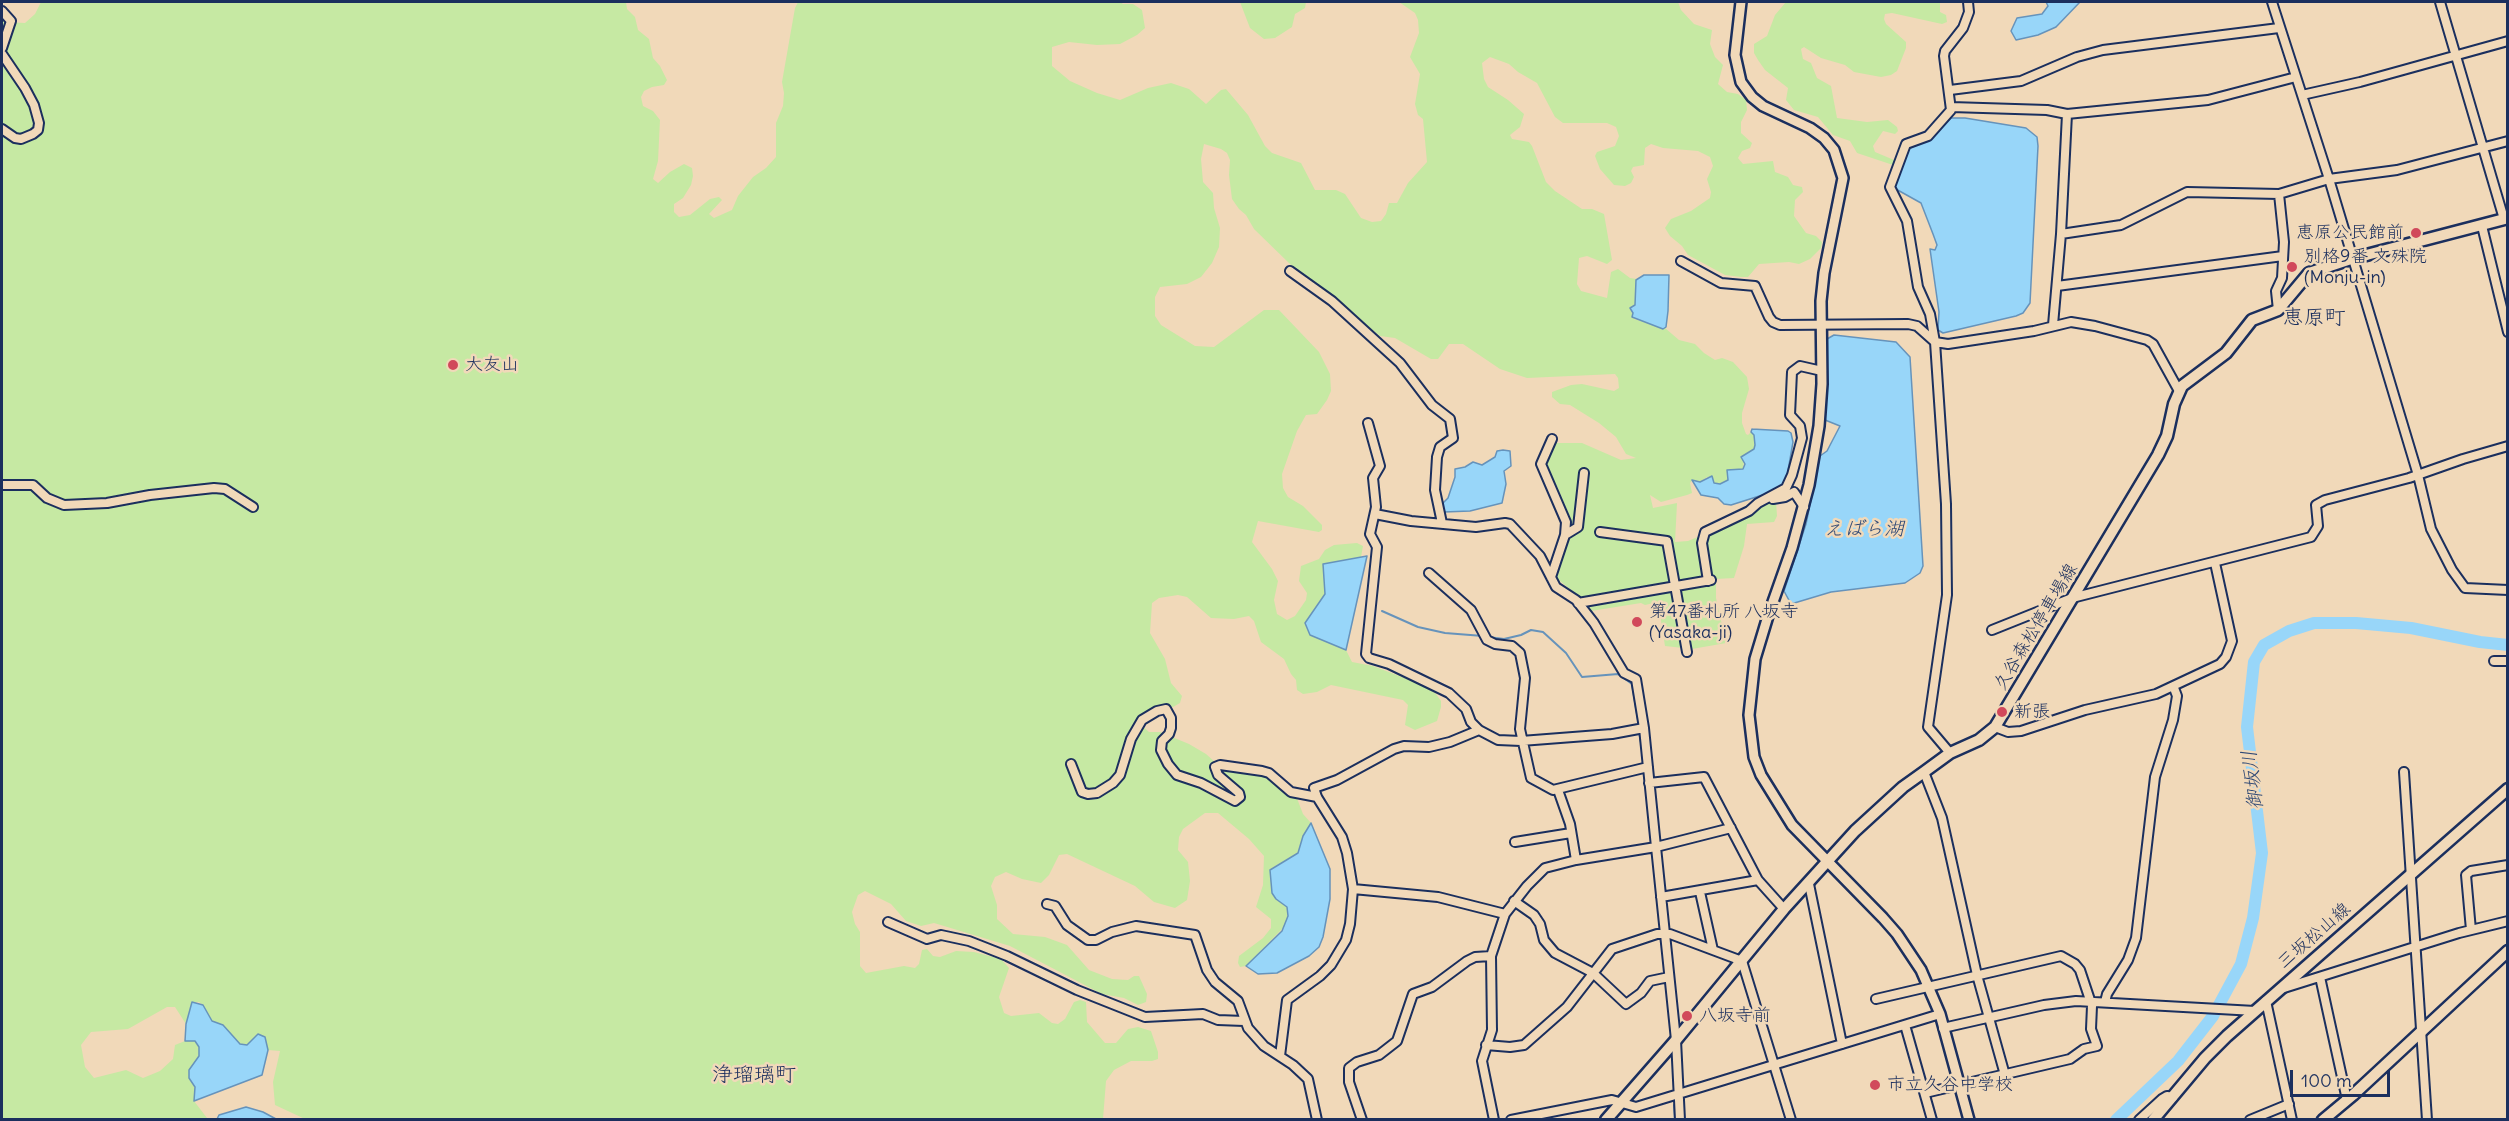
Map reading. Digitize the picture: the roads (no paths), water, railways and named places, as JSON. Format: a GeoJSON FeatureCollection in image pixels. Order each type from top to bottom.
{"type":"FeatureCollection","features":[{"type":"Feature","properties":{"kind":"main road"},"geometry":{"type":"LineString","coordinates":[[2179,391],[2186,382],[2226,353],[2252,320],[2278,310],[2309,273],[2351,259],[2506,219]]}},
{"type":"Feature","properties":{"kind":"main road","name":"久谷森松停車場線"},"geometry":{"type":"LineString","coordinates":[[1606,1119],[1676,1040],[1784,909],[1855,831],[1903,787],[1950,753],[1979,740],[1995,727],[2158,455],[2167,436],[2179,391]]}},
{"type":"Feature","properties":{"kind":"main road","name":"三坂松山線"},"geometry":{"type":"LineString","coordinates":[[2153,1119],[2165,1114],[2174,1097],[2205,1058],[2277,990],[2508,789]]}},
{"type":"Feature","properties":{"kind":"main road"},"geometry":{"type":"LineString","coordinates":[[2323,1119],[2421,1033],[2508,951]]}},
{"type":"Feature","properties":{"kind":"street"},"geometry":{"type":"LineString","coordinates":[[1741,2],[1735,46],[1735,65],[1741,82],[1752,97],[1764,106],[1810,128],[1824,138],[1834,150],[1841,168],[1842,189],[1824,273],[1821,301],[1822,371],[1819,426],[1804,507],[1755,659],[1749,715],[1754,757],[1761,775],[1792,825],[1897,934],[1929,987],[1940,1014],[1969,1119]]}},
{"type":"Feature","properties":{"kind":"street"},"geometry":{"type":"LineString","coordinates":[[1950,753],[1928,727],[1947,595],[1946,504],[1935,342],[1930,314],[1918,287],[1907,221],[1890,187],[1906,144],[1931,134],[1950,113],[1950,90],[1944,68],[1944,56],[1945,51],[1963,28],[1969,12],[1968,2]]}},
{"type":"Feature","properties":{"kind":"street"},"geometry":{"type":"LineString","coordinates":[[2272,2],[2329,179],[2438,546],[2461,584],[2471,589],[2508,590]]}},
{"type":"Feature","properties":{"kind":"street"},"geometry":{"type":"LineString","coordinates":[[2440,2],[2506,219]]}},
{"type":"Feature","properties":{"kind":"street"},"geometry":{"type":"LineString","coordinates":[[2,11],[11,21],[2,48]]}},
{"type":"Feature","properties":{"kind":"street"},"geometry":{"type":"LineString","coordinates":[[1950,90],[2021,81],[2077,57],[2103,50],[2279,28]]}},
{"type":"Feature","properties":{"kind":"street"},"geometry":{"type":"LineString","coordinates":[[2302,95],[2360,82],[2508,40]]}},
{"type":"Feature","properties":{"kind":"street"},"geometry":{"type":"LineString","coordinates":[[2,54],[25,88],[34,105],[39,123],[38,130],[21,139],[2,129]]}},
{"type":"Feature","properties":{"kind":"street"},"geometry":{"type":"LineString","coordinates":[[1951,107],[2047,110],[2067,114],[2208,100],[2296,77]]}},
{"type":"Feature","properties":{"kind":"street"},"geometry":{"type":"LineString","coordinates":[[2053,325],[2061,234],[2067,114]]}},
{"type":"Feature","properties":{"kind":"street"},"geometry":{"type":"LineString","coordinates":[[2061,234],[2121,225],[2187,192],[2279,194],[2329,179],[2397,170],[2508,141]]}},
{"type":"Feature","properties":{"kind":"street"},"geometry":{"type":"LineString","coordinates":[[2278,310],[2276,291],[2282,278],[2284,242],[2279,194]]}},
{"type":"Feature","properties":{"kind":"street"},"geometry":{"type":"LineString","coordinates":[[2482,226],[2508,332]]}},
{"type":"Feature","properties":{"kind":"street"},"geometry":{"type":"LineString","coordinates":[[2057,286],[2283,256]]}},
{"type":"Feature","properties":{"kind":"street"},"geometry":{"type":"LineString","coordinates":[[1681,261],[1721,283],[1755,286],[1773,322],[1780,325],[1908,324],[1917,326],[1935,342],[1948,344],[2034,331],[2071,322],[2147,340],[2157,348],[2179,391]]}},
{"type":"Feature","properties":{"kind":"street"},"geometry":{"type":"LineString","coordinates":[[1290,271],[1332,301],[1400,363],[1432,405],[1450,419],[1453,438],[1440,447],[1437,457],[1435,490],[1442,523]]}},
{"type":"Feature","properties":{"kind":"street"},"geometry":{"type":"LineString","coordinates":[[1578,603],[1709,581],[1702,543],[1705,532],[1749,511],[1780,492],[1790,482],[1802,438],[1800,426],[1790,415],[1792,372],[1800,366],[1822,371]]}},
{"type":"Feature","properties":{"kind":"street"},"geometry":{"type":"LineString","coordinates":[[1368,423],[1380,461],[1380,466],[1373,478],[1376,492],[1375,514],[1370,534],[1377,547],[1366,654],[1369,658],[1389,664],[1449,693],[1466,709],[1471,722],[1479,730],[1498,740],[1521,741],[1612,734],[1644,728]]}},
{"type":"Feature","properties":{"kind":"street"},"geometry":{"type":"LineString","coordinates":[[1551,577],[1564,535],[1564,514],[1541,464],[1552,439]]}},
{"type":"Feature","properties":{"kind":"street"},"geometry":{"type":"LineString","coordinates":[[1992,630],[2072,598],[2312,537],[2318,526],[2316,505],[2418,476],[2463,459],[2508,446]]}},
{"type":"Feature","properties":{"kind":"street"},"geometry":{"type":"LineString","coordinates":[[1564,535],[1578,527],[1584,473]]}},
{"type":"Feature","properties":{"kind":"street"},"geometry":{"type":"LineString","coordinates":[[2,485],[33,485],[47,498],[64,505],[98,504],[150,495],[214,488],[225,489],[253,507]]}},
{"type":"Feature","properties":{"kind":"street"},"geometry":{"type":"LineString","coordinates":[[1765,500],[1785,497],[1794,492],[1804,507]]}},
{"type":"Feature","properties":{"kind":"street"},"geometry":{"type":"LineString","coordinates":[[1375,514],[1411,521],[1476,527],[1510,524],[1540,556],[1556,587],[1578,603],[1594,623],[1624,673],[1636,679],[1644,728],[1676,1040],[1680,1119]]}},
{"type":"Feature","properties":{"kind":"street"},"geometry":{"type":"LineString","coordinates":[[1600,532],[1667,541],[1687,651]]}},
{"type":"Feature","properties":{"kind":"street"},"geometry":{"type":"LineString","coordinates":[[1995,727],[2008,732],[2021,731],[2085,710],[2156,694],[2174,688],[2220,664],[2230,649],[2231,632],[2215,562]]}},
{"type":"Feature","properties":{"kind":"street"},"geometry":{"type":"LineString","coordinates":[[1428,573],[1471,610],[1486,637],[1495,644],[1512,646],[1521,653],[1525,678],[1520,722],[1521,741],[1531,778],[1557,790],[1648,767]]}},
{"type":"Feature","properties":{"kind":"street"},"geometry":{"type":"LineString","coordinates":[[2494,661],[2508,661]]}},
{"type":"Feature","properties":{"kind":"street"},"geometry":{"type":"LineString","coordinates":[[2105,1002],[2107,994],[2128,960],[2136,938],[2155,777],[2173,720],[2176,696],[2174,688]]}},
{"type":"Feature","properties":{"kind":"street"},"geometry":{"type":"LineString","coordinates":[[1071,764],[1082,792],[1097,793],[1113,783],[1120,775],[1131,739],[1142,720],[1157,711],[1166,709],[1171,718],[1171,728],[1162,741],[1161,750],[1177,775],[1201,783],[1235,801],[1240,797],[1239,793],[1218,775],[1215,767],[1220,765],[1262,771],[1269,773],[1291,792],[1317,797]]}},
{"type":"Feature","properties":{"kind":"street"},"geometry":{"type":"LineString","coordinates":[[1280,1056],[1287,1000],[1320,976],[1339,953],[1350,924],[1353,889],[1342,837],[1317,797],[1314,788],[1337,780],[1394,749],[1404,746],[1429,747],[1450,742],[1479,730]]}},
{"type":"Feature","properties":{"kind":"street"},"geometry":{"type":"LineString","coordinates":[[1924,772],[1942,818],[1977,975],[2006,1075]]}},
{"type":"Feature","properties":{"kind":"street"},"geometry":{"type":"LineString","coordinates":[[2404,772],[2427,1119]]}},
{"type":"Feature","properties":{"kind":"street"},"geometry":{"type":"LineString","coordinates":[[1649,783],[1704,777],[1758,880],[1784,909]]}},
{"type":"Feature","properties":{"kind":"street"},"geometry":{"type":"LineString","coordinates":[[1557,790],[1571,833],[1576,860]]}},
{"type":"Feature","properties":{"kind":"street"},"geometry":{"type":"LineString","coordinates":[[1494,1119],[1482,1061],[1492,1030],[1491,956],[1505,914],[1514,901],[1545,868],[1576,860],[1656,847],[1731,828]]}},
{"type":"Feature","properties":{"kind":"street"},"geometry":{"type":"LineString","coordinates":[[1515,842],[1571,833]]}},
{"type":"Feature","properties":{"kind":"street"},"geometry":{"type":"LineString","coordinates":[[2471,930],[2466,875],[2471,871],[2489,870],[2508,865]]}},
{"type":"Feature","properties":{"kind":"street"},"geometry":{"type":"LineString","coordinates":[[1661,897],[1700,892],[1758,880]]}},
{"type":"Feature","properties":{"kind":"street"},"geometry":{"type":"LineString","coordinates":[[1809,884],[1842,1044]]}},
{"type":"Feature","properties":{"kind":"street"},"geometry":{"type":"LineString","coordinates":[[1353,889],[1438,897],[1505,914]]}},
{"type":"Feature","properties":{"kind":"street"},"geometry":{"type":"LineString","coordinates":[[1700,892],[1713,950]]}},
{"type":"Feature","properties":{"kind":"street"},"geometry":{"type":"LineString","coordinates":[[1514,901],[1534,915],[1544,940],[1555,952],[1593,973],[1626,1004],[1641,993],[1650,981],[1669,977]]}},
{"type":"Feature","properties":{"kind":"street"},"geometry":{"type":"LineString","coordinates":[[1047,904],[1055,906],[1067,925],[1088,940],[1096,940],[1112,932],[1136,926],[1195,935],[1207,970],[1215,982],[1238,1001],[1244,1021],[1264,1046],[1308,1079],[1317,1119]]}},
{"type":"Feature","properties":{"kind":"street"},"geometry":{"type":"LineString","coordinates":[[2277,990],[2471,930],[2508,921]]}},
{"type":"Feature","properties":{"kind":"street"},"geometry":{"type":"LineString","coordinates":[[888,922],[927,939],[941,935],[969,941],[1007,956],[1077,990],[1145,1017],[1203,1014],[1218,1020],[1244,1021]]}},
{"type":"Feature","properties":{"kind":"street"},"geometry":{"type":"LineString","coordinates":[[1486,1044],[1510,1047],[1524,1045],[1567,1007],[1617,946],[1665,933],[1742,961],[1791,1119]]}},
{"type":"Feature","properties":{"kind":"street"},"geometry":{"type":"LineString","coordinates":[[2318,954],[2319,969],[2324,976],[2347,1100]]}},
{"type":"Feature","properties":{"kind":"street"},"geometry":{"type":"LineString","coordinates":[[1362,1119],[1349,1082],[1350,1068],[1357,1062],[1379,1055],[1397,1041],[1413,994],[1432,987],[1467,961],[1483,955],[1491,956]]}},
{"type":"Feature","properties":{"kind":"street"},"geometry":{"type":"LineString","coordinates":[[1876,999],[2061,956],[2066,957],[2080,970],[2091,1001],[2093,1011],[2091,1029],[2097,1046],[2084,1049],[2070,1059],[1925,1093]]}},
{"type":"Feature","properties":{"kind":"street"},"geometry":{"type":"LineString","coordinates":[[1943,1028],[2052,1003],[2091,1001],[2255,1011]]}},
{"type":"Feature","properties":{"kind":"street"},"geometry":{"type":"LineString","coordinates":[[2266,1001],[2292,1119]]}},
{"type":"Feature","properties":{"kind":"street"},"geometry":{"type":"LineString","coordinates":[[1510,1119],[1612,1101],[1636,1107],[1940,1014]]}},
{"type":"Feature","properties":{"kind":"street"},"geometry":{"type":"LineString","coordinates":[[1905,1025],[1932,1119]]}},
{"type":"Feature","properties":{"kind":"street"},"geometry":{"type":"LineString","coordinates":[[2139,1119],[2162,1099],[2167,1096],[2174,1097]]}},
{"type":"Feature","properties":{"kind":"street"},"geometry":{"type":"LineString","coordinates":[[2250,1119],[2289,1104]]}},
{"type":"Feature","properties":{"kind":"water"},"geometry":{"type":"Polygon","coordinates":[[[2046,2],[2080,2],[2056,27],[2038,35],[2016,40],[2011,31],[2017,18],[2042,14],[2048,6],[2046,2]]]}},
{"type":"Feature","properties":{"kind":"water"},"geometry":{"type":"Polygon","coordinates":[[[1951,118],[1965,118],[2026,128],[2037,137],[2038,146],[2030,303],[2023,313],[2016,316],[1943,333],[1938,330],[1939,312],[1930,249],[1935,250],[1937,245],[1921,203],[1894,188],[1893,182],[1905,151],[1936,134],[1951,118]]]}},
{"type":"Feature","properties":{"kind":"water"},"geometry":{"type":"Polygon","coordinates":[[[1644,275],[1669,275],[1668,311],[1666,327],[1663,329],[1632,317],[1633,313],[1630,308],[1635,305],[1636,280],[1644,275]]]}},
{"type":"Feature","properties":{"kind":"water","name":"えばら湖"},"geometry":{"type":"Polygon","coordinates":[[[1834,335],[1896,342],[1910,357],[1923,566],[1920,573],[1905,583],[1831,592],[1791,604],[1784,591],[1806,524],[1820,456],[1827,451],[1840,426],[1825,420],[1827,339],[1834,335]]]}},
{"type":"Feature","properties":{"kind":"water"},"geometry":{"type":"Polygon","coordinates":[[[1752,429],[1791,433],[1793,442],[1786,482],[1772,492],[1731,505],[1724,504],[1718,498],[1701,495],[1692,480],[1700,482],[1712,476],[1714,483],[1720,484],[1728,480],[1727,470],[1743,469],[1745,464],[1741,457],[1754,449],[1755,445],[1752,429]]]}},
{"type":"Feature","properties":{"kind":"water"},"geometry":{"type":"Polygon","coordinates":[[[1497,451],[1510,451],[1511,466],[1504,471],[1506,484],[1502,503],[1470,511],[1444,512],[1442,504],[1448,498],[1455,477],[1455,469],[1473,462],[1482,465],[1495,457],[1497,451]]]}},
{"type":"Feature","properties":{"kind":"water"},"geometry":{"type":"Polygon","coordinates":[[[1367,556],[1346,650],[1310,635],[1305,623],[1325,594],[1323,564],[1367,556]]]}},
{"type":"Feature","properties":{"kind":"water"},"geometry":{"type":"Polygon","coordinates":[[[1311,823],[1330,869],[1330,899],[1323,937],[1319,947],[1309,956],[1277,973],[1258,974],[1246,966],[1282,931],[1288,916],[1287,907],[1272,893],[1270,870],[1298,853],[1303,836],[1311,823]]]}},
{"type":"Feature","properties":{"kind":"water"},"geometry":{"type":"Polygon","coordinates":[[[192,1002],[203,1005],[212,1021],[223,1025],[240,1044],[247,1045],[258,1034],[265,1037],[268,1050],[262,1075],[194,1101],[195,1087],[189,1078],[189,1070],[199,1056],[199,1047],[195,1041],[185,1041],[186,1024],[192,1002]]]}},
{"type":"Feature","properties":{"kind":"water"},"geometry":{"type":"Polygon","coordinates":[[[246,1107],[276,1119],[217,1119],[219,1115],[246,1107]]]}},
{"type":"Feature","properties":{"kind":"waterway"},"geometry":{"type":"LineString","coordinates":[[1382,611],[1418,627],[1445,633],[1483,636]]}},
{"type":"Feature","properties":{"kind":"waterway","name":"御坂川"},"geometry":{"type":"LineString","coordinates":[[2116,1120],[2178,1061],[2213,1016],[2241,964],[2253,918],[2262,853],[2247,727],[2254,662],[2264,645],[2289,631],[2314,623],[2356,623],[2411,628],[2480,642],[2508,645]]}},
{"type":"Feature","properties":{"kind":"waterway"},"geometry":{"type":"LineString","coordinates":[[1488,637],[1504,639],[1531,630],[1543,632],[1566,653],[1582,677],[1618,674],[1632,684],[1639,726]]}},
{"type":"Feature","properties":{"kind":"waterway"},"geometry":{"type":"LineString","coordinates":[[1639,732],[1643,753]]}},
{"type":"Feature","properties":{"kind":"waterway"},"geometry":{"type":"LineString","coordinates":[[1673,1055],[1674,1067]]}},
{"type":"Feature","properties":{"kind":"waterway"},"geometry":{"type":"LineString","coordinates":[[1674,1105],[1675,1120]]}},
{"type":"Feature","properties":{"kind":"place","name":"恵原公民館前"},"geometry":{"type":"Point","coordinates":[2416,233]}},
{"type":"Feature","properties":{"kind":"place","name":"別格9番 文殊院 (Monju-in)"},"geometry":{"type":"Point","coordinates":[2292,267]}},
{"type":"Feature","properties":{"kind":"place","name":"大友山"},"geometry":{"type":"Point","coordinates":[453,365]}},
{"type":"Feature","properties":{"kind":"place","name":"第47番札所 八坂寺 (Yasaka-ji)"},"geometry":{"type":"Point","coordinates":[1637,622]}},
{"type":"Feature","properties":{"kind":"place","name":"新張"},"geometry":{"type":"Point","coordinates":[2002,712]}},
{"type":"Feature","properties":{"kind":"place","name":"八坂寺前"},"geometry":{"type":"Point","coordinates":[1687,1016]}},
{"type":"Feature","properties":{"kind":"place","name":"市立久谷中学校"},"geometry":{"type":"Point","coordinates":[1875,1085]}},
{"type":"Feature","properties":{"kind":"district","name":"恵原町"},"geometry":{"type":"Point","coordinates":[2314,318]}},
{"type":"Feature","properties":{"kind":"district","name":"浄瑠璃町"},"geometry":{"type":"Point","coordinates":[754,1075]}}]}
